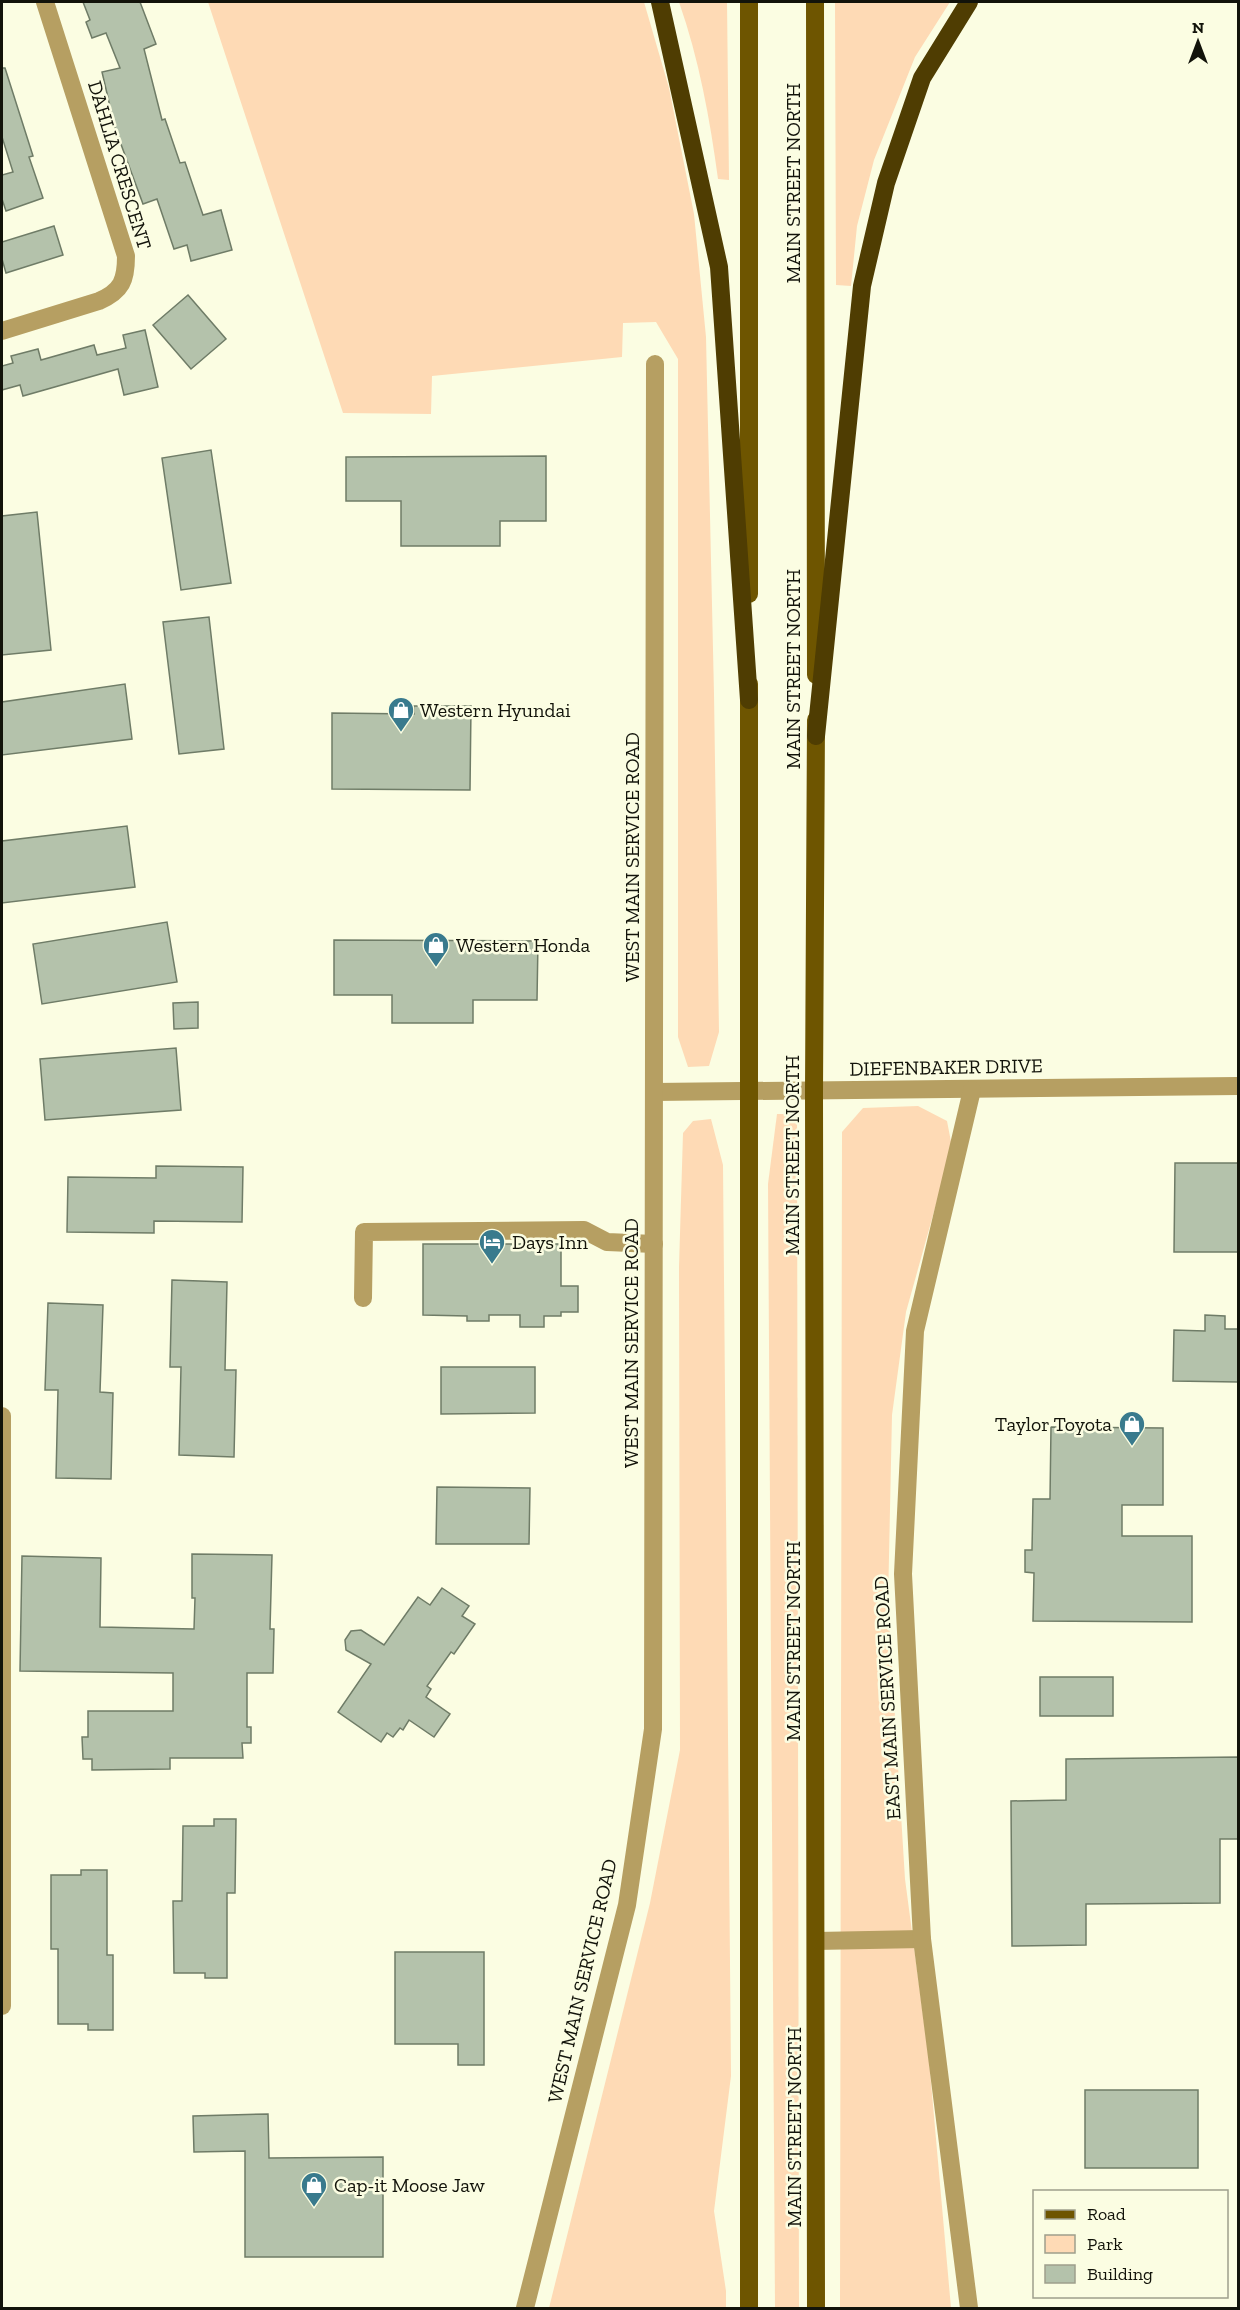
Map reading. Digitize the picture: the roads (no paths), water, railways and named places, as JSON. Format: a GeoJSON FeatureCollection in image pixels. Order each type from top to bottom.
{"type":"FeatureCollection","features":[{"type":"Feature","properties":{"kind":"highway"},"geometry":{"type":"LineString","coordinates":[[660,2],[719,267],[749,700]]}},
{"type":"Feature","properties":{"kind":"highway"},"geometry":{"type":"LineString","coordinates":[[816,736],[862,286],[886,183],[922,78],[969,2]]}},
{"type":"Feature","properties":{"kind":"main road"},"geometry":{"type":"LineString","coordinates":[[749,2],[749,2308]]}},
{"type":"Feature","properties":{"kind":"main road","name":"MAIN STREET NORTH"},"geometry":{"type":"LineString","coordinates":[[815,2],[816,2308]]}},
{"type":"Feature","properties":{"kind":"street","name":"DAHLIA CRESCENT"},"geometry":{"type":"LineString","coordinates":[[2,330],[99,302],[112,296],[123,284],[126,271],[126,256],[45,2]]}},
{"type":"Feature","properties":{"kind":"street","name":"WEST MAIN SERVICE ROAD"},"geometry":{"type":"LineString","coordinates":[[525,2308],[627,1905],[653,1729],[655,364]]}},
{"type":"Feature","properties":{"kind":"street","name":"DIEFENBAKER DRIVE"},"geometry":{"type":"LineString","coordinates":[[654,1092],[1239,1086]]}},
{"type":"Feature","properties":{"kind":"street","name":"EAST MAIN SERVICE ROAD"},"geometry":{"type":"LineString","coordinates":[[969,2308],[922,1939],[903,1574],[915,1331],[972,1090]]}},
{"type":"Feature","properties":{"kind":"street"},"geometry":{"type":"LineString","coordinates":[[363,1298],[364,1232],[584,1230],[607,1242],[654,1244]]}},
{"type":"Feature","properties":{"kind":"street"},"geometry":{"type":"LineString","coordinates":[[2,1416],[2,2006]]}},
{"type":"Feature","properties":{"kind":"street"},"geometry":{"type":"LineString","coordinates":[[816,1941],[922,1939]]}},
{"type":"Feature","properties":{"kind":"place","name":"Western Hyundai"},"geometry":{"type":"Point","coordinates":[401,733]}},
{"type":"Feature","properties":{"kind":"place","name":"Western Honda"},"geometry":{"type":"Point","coordinates":[436,968]}},
{"type":"Feature","properties":{"kind":"place","name":"Days Inn"},"geometry":{"type":"Point","coordinates":[492,1265]}},
{"type":"Feature","properties":{"kind":"place","name":"Taylor Toyota"},"geometry":{"type":"Point","coordinates":[1132,1447]}},
{"type":"Feature","properties":{"kind":"place","name":"Cap-it Moose Jaw"},"geometry":{"type":"Point","coordinates":[314,2208]}}]}
